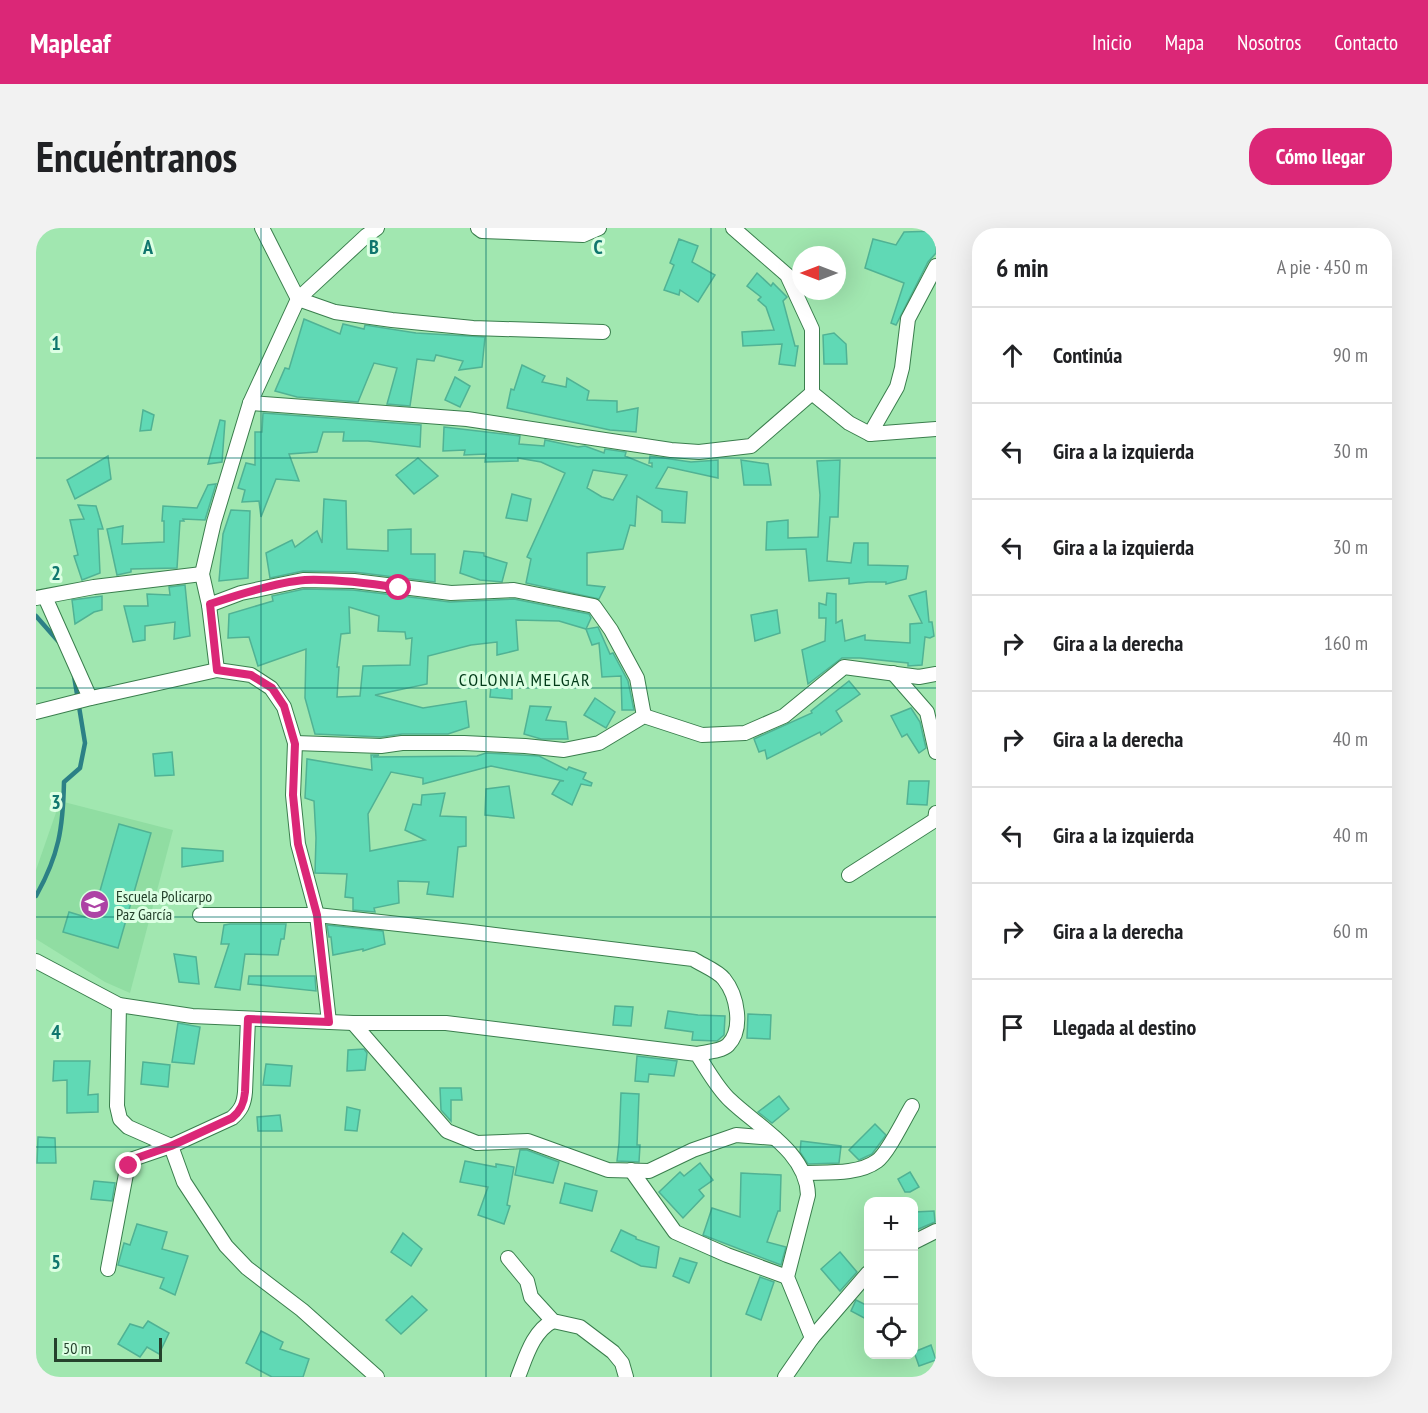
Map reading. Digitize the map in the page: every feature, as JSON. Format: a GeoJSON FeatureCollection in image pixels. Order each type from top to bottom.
{"type":"FeatureCollection","features":[{"type":"Feature","properties":{"kind":"street"},"geometry":{"type":"LineString","coordinates":[[262,228],[298,299],[335,312],[473,328],[603,332]]}},
{"type":"Feature","properties":{"kind":"street"},"geometry":{"type":"LineString","coordinates":[[217,670],[210,604],[202,574],[214,522],[250,403],[298,299],[377,228]]}},
{"type":"Feature","properties":{"kind":"street"},"geometry":{"type":"LineString","coordinates":[[478,228],[482,231],[583,235],[599,228]]}},
{"type":"Feature","properties":{"kind":"street"},"geometry":{"type":"LineString","coordinates":[[250,403],[467,419],[671,450],[699,452],[751,446],[812,393],[812,329],[788,275],[733,228]]}},
{"type":"Feature","properties":{"kind":"street"},"geometry":{"type":"LineString","coordinates":[[870,434],[897,387],[902,368],[908,319],[936,266]]}},
{"type":"Feature","properties":{"kind":"street"},"geometry":{"type":"LineString","coordinates":[[812,393],[849,423],[870,434],[936,429]]}},
{"type":"Feature","properties":{"kind":"street"},"geometry":{"type":"LineString","coordinates":[[88,698],[40,597],[94,586],[202,574]]}},
{"type":"Feature","properties":{"kind":"street"},"geometry":{"type":"LineString","coordinates":[[210,604],[241,594],[303,580],[354,581],[451,592],[514,590],[594,606],[611,630],[637,678],[644,716]]}},
{"type":"Feature","properties":{"kind":"street"},"geometry":{"type":"LineString","coordinates":[[295,744],[381,746],[402,743],[464,743],[564,750],[599,743],[644,716],[702,735],[745,733],[784,716],[844,667],[920,677],[936,674]]}},
{"type":"Feature","properties":{"kind":"street"},"geometry":{"type":"LineString","coordinates":[[36,712],[88,698],[217,670],[251,675],[272,688],[284,706],[295,744],[293,795],[298,844],[317,915],[329,1022]]}},
{"type":"Feature","properties":{"kind":"street"},"geometry":{"type":"LineString","coordinates":[[893,673],[927,712],[936,752]]}},
{"type":"Feature","properties":{"kind":"street"},"geometry":{"type":"LineString","coordinates":[[849,875],[935,820],[936,813]]}},
{"type":"Feature","properties":{"kind":"street"},"geometry":{"type":"LineString","coordinates":[[36,961],[119,1005],[192,1016],[353,1023],[446,1023],[697,1054],[727,1047],[735,1035],[738,1015],[735,1000],[724,978],[693,959],[317,915],[200,915]]}},
{"type":"Feature","properties":{"kind":"street"},"geometry":{"type":"LineString","coordinates":[[119,1005],[117,1106],[120,1119],[128,1127],[171,1146],[184,1182],[226,1246],[247,1268],[302,1310],[376,1377]]}},
{"type":"Feature","properties":{"kind":"street"},"geometry":{"type":"LineString","coordinates":[[108,1269],[129,1166],[134,1159],[171,1146],[232,1118],[244,1103],[248,1019]]}},
{"type":"Feature","properties":{"kind":"street"},"geometry":{"type":"LineString","coordinates":[[353,1023],[447,1131],[477,1143],[528,1141],[608,1170],[649,1171],[693,1150],[736,1135],[775,1138]]}},
{"type":"Feature","properties":{"kind":"street"},"geometry":{"type":"LineString","coordinates":[[697,1054],[728,1098],[775,1138],[804,1173],[808,1182],[808,1195],[788,1277],[812,1338]]}},
{"type":"Feature","properties":{"kind":"street"},"geometry":{"type":"LineString","coordinates":[[804,1173],[860,1169],[877,1161],[912,1106]]}},
{"type":"Feature","properties":{"kind":"street"},"geometry":{"type":"LineString","coordinates":[[631,1170],[675,1232],[727,1255],[788,1277]]}},
{"type":"Feature","properties":{"kind":"street"},"geometry":{"type":"LineString","coordinates":[[918,1240],[936,1231]]}},
{"type":"Feature","properties":{"kind":"street"},"geometry":{"type":"LineString","coordinates":[[508,1258],[527,1281],[531,1296],[553,1321],[580,1328],[613,1352],[622,1363],[626,1377]]}},
{"type":"Feature","properties":{"kind":"street"},"geometry":{"type":"LineString","coordinates":[[785,1377],[812,1338],[864,1279]]}},
{"type":"Feature","properties":{"kind":"street"},"geometry":{"type":"LineString","coordinates":[[518,1377],[533,1341],[543,1326],[553,1321]]}},
{"type":"Feature","properties":{"kind":"shaded area","name":"Escuela Policarpo Paz García"},"geometry":{"type":"Polygon","coordinates":[[[60,801],[173,830],[130,993],[105,982],[36,939],[36,870],[60,801]]]}},
{"type":"Feature","properties":{"kind":"building"},"geometry":{"type":"Polygon","coordinates":[[[936,231],[936,253],[928,262],[896,325],[891,323],[904,283],[865,268],[873,239],[896,245],[904,232],[936,231]]]}},
{"type":"Feature","properties":{"kind":"building"},"geometry":{"type":"Polygon","coordinates":[[[679,239],[698,246],[692,262],[715,275],[698,302],[680,290],[679,295],[664,290],[674,265],[670,263],[679,239]]]}},
{"type":"Feature","properties":{"kind":"building"},"geometry":{"type":"Polygon","coordinates":[[[757,273],[771,286],[773,283],[787,297],[783,301],[795,346],[798,346],[795,366],[779,364],[782,344],[743,346],[742,332],[774,330],[766,307],[758,300],[761,297],[747,286],[757,273]]]}},
{"type":"Feature","properties":{"kind":"building"},"geometry":{"type":"Polygon","coordinates":[[[304,319],[340,334],[343,324],[364,329],[365,325],[416,333],[485,337],[482,367],[459,370],[463,361],[436,355],[434,361],[417,359],[410,406],[387,404],[397,368],[374,363],[358,402],[297,397],[275,391],[285,368],[289,369],[304,319]]]}},
{"type":"Feature","properties":{"kind":"building"},"geometry":{"type":"Polygon","coordinates":[[[834,333],[846,344],[847,364],[824,364],[823,335],[834,333]]]}},
{"type":"Feature","properties":{"kind":"building"},"geometry":{"type":"Polygon","coordinates":[[[522,365],[545,376],[542,382],[566,387],[567,378],[589,391],[587,400],[617,401],[617,412],[638,408],[636,432],[610,430],[507,408],[511,389],[514,390],[522,365]]]}},
{"type":"Feature","properties":{"kind":"building"},"geometry":{"type":"Polygon","coordinates":[[[455,377],[470,386],[460,407],[445,400],[455,377]]]}},
{"type":"Feature","properties":{"kind":"building"},"geometry":{"type":"Polygon","coordinates":[[[143,410],[154,415],[151,430],[140,431],[143,410]]]}},
{"type":"Feature","properties":{"kind":"building"},"geometry":{"type":"Polygon","coordinates":[[[263,413],[421,425],[420,447],[368,441],[343,441],[344,432],[323,432],[317,452],[289,454],[299,481],[276,479],[261,517],[259,501],[242,502],[245,490],[238,488],[246,463],[255,465],[255,432],[262,432],[263,413]]]}},
{"type":"Feature","properties":{"kind":"building"},"geometry":{"type":"Polygon","coordinates":[[[220,420],[225,421],[222,462],[208,464],[220,420]]]}},
{"type":"Feature","properties":{"kind":"building"},"geometry":{"type":"Polygon","coordinates":[[[444,427],[520,436],[519,444],[544,446],[545,440],[578,447],[585,446],[604,453],[605,449],[626,452],[625,456],[652,467],[652,463],[649,463],[650,456],[691,462],[718,460],[718,478],[668,467],[656,488],[687,492],[685,523],[662,522],[662,511],[637,496],[635,526],[630,525],[623,549],[587,553],[587,585],[605,587],[599,599],[526,583],[531,559],[527,557],[565,473],[541,462],[518,458],[518,461],[485,462],[486,454],[464,455],[465,450],[443,451],[444,427]],[[593,470],[587,488],[602,497],[613,500],[627,475],[593,470]]]}},
{"type":"Feature","properties":{"kind":"building"},"geometry":{"type":"Polygon","coordinates":[[[108,456],[111,479],[75,499],[67,480],[108,456]]]}},
{"type":"Feature","properties":{"kind":"building"},"geometry":{"type":"Polygon","coordinates":[[[418,458],[438,476],[414,494],[396,475],[418,458]]]}},
{"type":"Feature","properties":{"kind":"building"},"geometry":{"type":"Polygon","coordinates":[[[741,460],[768,464],[771,485],[744,485],[741,460]]]}},
{"type":"Feature","properties":{"kind":"building"},"geometry":{"type":"Polygon","coordinates":[[[840,460],[838,517],[830,517],[827,561],[851,563],[854,543],[868,543],[868,565],[908,566],[906,579],[886,584],[886,582],[868,582],[849,584],[849,578],[809,581],[806,549],[766,550],[767,522],[788,520],[788,538],[818,537],[820,495],[817,461],[840,460]]]}},
{"type":"Feature","properties":{"kind":"building"},"geometry":{"type":"Polygon","coordinates":[[[216,484],[205,520],[183,519],[184,521],[180,521],[177,568],[131,569],[131,572],[117,575],[107,529],[123,526],[122,544],[164,542],[163,506],[197,508],[208,485],[216,484]]]}},
{"type":"Feature","properties":{"kind":"building"},"geometry":{"type":"Polygon","coordinates":[[[512,494],[531,499],[527,521],[506,518],[512,494]]]}},
{"type":"Feature","properties":{"kind":"building"},"geometry":{"type":"Polygon","coordinates":[[[324,499],[346,501],[347,549],[388,551],[388,530],[411,529],[411,554],[435,554],[435,582],[354,572],[303,571],[270,578],[266,553],[292,540],[295,547],[317,531],[322,543],[324,499]]]}},
{"type":"Feature","properties":{"kind":"building"},"geometry":{"type":"Polygon","coordinates":[[[78,505],[96,506],[103,529],[98,529],[100,573],[82,580],[74,556],[78,555],[70,520],[84,519],[78,505]]]}},
{"type":"Feature","properties":{"kind":"building"},"geometry":{"type":"Polygon","coordinates":[[[231,510],[250,511],[248,578],[219,581],[223,534],[231,510]]]}},
{"type":"Feature","properties":{"kind":"building"},"geometry":{"type":"Polygon","coordinates":[[[464,551],[484,553],[484,556],[507,563],[502,582],[480,580],[460,573],[464,551]]]}},
{"type":"Feature","properties":{"kind":"building"},"geometry":{"type":"Polygon","coordinates":[[[185,585],[190,636],[174,639],[175,622],[145,626],[145,640],[133,642],[124,606],[148,606],[147,594],[170,595],[169,587],[185,585]]]}},
{"type":"Feature","properties":{"kind":"building"},"geometry":{"type":"Polygon","coordinates":[[[304,589],[353,590],[450,602],[514,599],[589,614],[591,618],[586,629],[559,621],[516,620],[518,650],[497,655],[497,642],[471,645],[428,656],[427,684],[375,695],[423,708],[466,701],[469,727],[448,734],[402,734],[381,737],[315,734],[305,698],[306,649],[258,666],[249,637],[228,638],[229,614],[273,601],[272,596],[304,589]],[[349,607],[350,633],[341,634],[337,667],[339,667],[337,697],[360,696],[363,666],[410,665],[412,638],[406,639],[405,632],[378,631],[379,616],[349,607]]]}},
{"type":"Feature","properties":{"kind":"building"},"geometry":{"type":"Polygon","coordinates":[[[926,591],[929,622],[932,622],[934,636],[925,637],[922,665],[908,666],[908,663],[842,658],[808,684],[802,650],[825,641],[826,618],[819,618],[819,603],[826,605],[827,593],[836,594],[836,623],[842,620],[845,641],[865,635],[865,640],[910,643],[910,624],[922,623],[909,596],[926,591]]]}},
{"type":"Feature","properties":{"kind":"building"},"geometry":{"type":"Polygon","coordinates":[[[102,596],[102,610],[94,612],[75,624],[72,600],[102,596]]]}},
{"type":"Feature","properties":{"kind":"building"},"geometry":{"type":"Polygon","coordinates":[[[777,610],[780,633],[755,641],[751,615],[777,610]]]}},
{"type":"Feature","properties":{"kind":"building"},"geometry":{"type":"Polygon","coordinates":[[[598,627],[610,654],[613,653],[628,681],[634,710],[622,710],[621,676],[602,677],[599,643],[592,645],[586,629],[598,627]]]}},
{"type":"Feature","properties":{"kind":"building"},"geometry":{"type":"Polygon","coordinates":[[[492,675],[512,679],[512,699],[490,697],[492,675]]]}},
{"type":"Feature","properties":{"kind":"building"},"geometry":{"type":"Polygon","coordinates":[[[849,681],[860,694],[836,711],[842,721],[821,735],[820,732],[767,759],[765,750],[759,752],[754,739],[812,713],[811,711],[849,681]]]}},
{"type":"Feature","properties":{"kind":"building"},"geometry":{"type":"Polygon","coordinates":[[[595,698],[615,712],[606,728],[584,715],[595,698]]]}},
{"type":"Feature","properties":{"kind":"building"},"geometry":{"type":"Polygon","coordinates":[[[530,706],[551,707],[546,720],[566,722],[568,739],[541,739],[524,734],[530,706]]]}},
{"type":"Feature","properties":{"kind":"building"},"geometry":{"type":"Polygon","coordinates":[[[911,708],[920,722],[926,748],[919,753],[907,734],[902,737],[891,716],[911,708]]]}},
{"type":"Feature","properties":{"kind":"building"},"geometry":{"type":"Polygon","coordinates":[[[172,752],[174,775],[155,776],[153,754],[172,752]]]}},
{"type":"Feature","properties":{"kind":"building"},"geometry":{"type":"Polygon","coordinates":[[[486,753],[539,756],[567,770],[569,767],[586,773],[583,779],[592,783],[591,786],[581,784],[572,805],[552,794],[560,781],[564,781],[491,766],[423,784],[423,778],[391,772],[368,814],[370,851],[425,840],[405,830],[413,804],[421,805],[422,795],[445,793],[440,816],[466,817],[466,846],[458,847],[453,897],[427,894],[429,882],[398,881],[399,903],[374,908],[375,912],[353,910],[353,898],[345,897],[347,874],[315,873],[314,801],[305,798],[307,759],[372,770],[371,755],[379,755],[373,757],[477,756],[486,753]]]}},
{"type":"Feature","properties":{"kind":"building"},"geometry":{"type":"Polygon","coordinates":[[[909,781],[929,781],[927,805],[907,804],[909,781]]]}},
{"type":"Feature","properties":{"kind":"building"},"geometry":{"type":"Polygon","coordinates":[[[509,786],[514,818],[485,815],[486,789],[509,786]]]}},
{"type":"Feature","properties":{"kind":"building"},"geometry":{"type":"Polygon","coordinates":[[[119,824],[151,833],[118,948],[63,932],[69,912],[92,919],[119,824]]]}},
{"type":"Feature","properties":{"kind":"building"},"geometry":{"type":"Polygon","coordinates":[[[182,848],[223,851],[223,861],[182,867],[182,848]]]}},
{"type":"Feature","properties":{"kind":"building"},"geometry":{"type":"Polygon","coordinates":[[[286,924],[284,939],[281,939],[278,955],[245,954],[240,990],[215,987],[229,944],[221,944],[224,925],[286,924]]]}},
{"type":"Feature","properties":{"kind":"building"},"geometry":{"type":"Polygon","coordinates":[[[327,925],[383,931],[385,944],[363,951],[363,949],[333,955],[327,925]]]}},
{"type":"Feature","properties":{"kind":"building"},"geometry":{"type":"Polygon","coordinates":[[[174,954],[196,957],[199,984],[179,982],[174,954]]]}},
{"type":"Feature","properties":{"kind":"building"},"geometry":{"type":"Polygon","coordinates":[[[249,976],[315,976],[316,991],[248,984],[249,976]]]}},
{"type":"Feature","properties":{"kind":"building"},"geometry":{"type":"Polygon","coordinates":[[[615,1006],[633,1007],[631,1026],[613,1025],[615,1006]]]}},
{"type":"Feature","properties":{"kind":"building"},"geometry":{"type":"Polygon","coordinates":[[[668,1011],[725,1016],[724,1035],[717,1041],[692,1040],[693,1032],[665,1028],[668,1011]]]}},
{"type":"Feature","properties":{"kind":"building"},"geometry":{"type":"Polygon","coordinates":[[[748,1014],[771,1015],[770,1039],[747,1038],[748,1014]]]}},
{"type":"Feature","properties":{"kind":"building"},"geometry":{"type":"Polygon","coordinates":[[[178,1023],[200,1027],[194,1064],[172,1062],[178,1023]]]}},
{"type":"Feature","properties":{"kind":"building"},"geometry":{"type":"Polygon","coordinates":[[[364,1049],[367,1053],[365,1070],[347,1071],[348,1050],[364,1049]]]}},
{"type":"Feature","properties":{"kind":"building"},"geometry":{"type":"Polygon","coordinates":[[[637,1056],[677,1061],[674,1076],[649,1074],[648,1082],[635,1081],[637,1056]]]}},
{"type":"Feature","properties":{"kind":"building"},"geometry":{"type":"Polygon","coordinates":[[[54,1061],[90,1061],[88,1095],[98,1094],[98,1112],[67,1113],[67,1080],[53,1081],[54,1061]]]}},
{"type":"Feature","properties":{"kind":"building"},"geometry":{"type":"Polygon","coordinates":[[[143,1062],[170,1065],[168,1087],[141,1084],[143,1062]]]}},
{"type":"Feature","properties":{"kind":"building"},"geometry":{"type":"Polygon","coordinates":[[[266,1064],[292,1066],[290,1086],[263,1085],[266,1064]]]}},
{"type":"Feature","properties":{"kind":"building"},"geometry":{"type":"Polygon","coordinates":[[[440,1088],[461,1088],[462,1100],[451,1100],[451,1121],[441,1110],[440,1088]]]}},
{"type":"Feature","properties":{"kind":"building"},"geometry":{"type":"Polygon","coordinates":[[[621,1093],[639,1094],[637,1145],[640,1145],[639,1162],[617,1161],[621,1093]]]}},
{"type":"Feature","properties":{"kind":"building"},"geometry":{"type":"Polygon","coordinates":[[[779,1096],[789,1109],[772,1123],[758,1112],[779,1096]]]}},
{"type":"Feature","properties":{"kind":"building"},"geometry":{"type":"Polygon","coordinates":[[[347,1107],[360,1110],[357,1131],[345,1130],[347,1107]]]}},
{"type":"Feature","properties":{"kind":"building"},"geometry":{"type":"Polygon","coordinates":[[[280,1115],[282,1131],[258,1131],[257,1117],[280,1115]]]}},
{"type":"Feature","properties":{"kind":"building"},"geometry":{"type":"Polygon","coordinates":[[[875,1124],[886,1135],[872,1154],[859,1160],[849,1150],[875,1124]]]}},
{"type":"Feature","properties":{"kind":"building"},"geometry":{"type":"Polygon","coordinates":[[[38,1137],[55,1138],[56,1163],[37,1163],[38,1137]]]}},
{"type":"Feature","properties":{"kind":"building"},"geometry":{"type":"Polygon","coordinates":[[[801,1141],[841,1146],[839,1163],[808,1164],[800,1152],[801,1141]]]}},
{"type":"Feature","properties":{"kind":"building"},"geometry":{"type":"Polygon","coordinates":[[[520,1150],[527,1150],[559,1162],[553,1183],[515,1175],[520,1150]]]}},
{"type":"Feature","properties":{"kind":"building"},"geometry":{"type":"Polygon","coordinates":[[[465,1161],[496,1167],[496,1164],[514,1167],[507,1205],[510,1206],[504,1224],[478,1215],[488,1187],[460,1182],[465,1161]]]}},
{"type":"Feature","properties":{"kind":"building"},"geometry":{"type":"Polygon","coordinates":[[[700,1163],[713,1180],[699,1190],[704,1196],[683,1218],[659,1192],[680,1172],[684,1176],[700,1163]]]}},
{"type":"Feature","properties":{"kind":"building"},"geometry":{"type":"Polygon","coordinates":[[[910,1172],[919,1187],[905,1192],[898,1179],[910,1172]]]}},
{"type":"Feature","properties":{"kind":"building"},"geometry":{"type":"Polygon","coordinates":[[[741,1173],[781,1175],[780,1211],[778,1211],[767,1242],[786,1247],[781,1265],[703,1235],[712,1208],[740,1217],[741,1173]]]}},
{"type":"Feature","properties":{"kind":"building"},"geometry":{"type":"Polygon","coordinates":[[[94,1181],[115,1183],[112,1201],[91,1199],[94,1181]]]}},
{"type":"Feature","properties":{"kind":"building"},"geometry":{"type":"Polygon","coordinates":[[[565,1183],[597,1191],[592,1211],[560,1203],[565,1183]]]}},
{"type":"Feature","properties":{"kind":"building"},"geometry":{"type":"Polygon","coordinates":[[[934,1211],[935,1222],[918,1229],[918,1212],[934,1211]]]}},
{"type":"Feature","properties":{"kind":"building"},"geometry":{"type":"Polygon","coordinates":[[[137,1224],[167,1232],[162,1249],[188,1256],[175,1295],[160,1288],[164,1278],[118,1265],[124,1243],[130,1245],[137,1224]]]}},
{"type":"Feature","properties":{"kind":"building"},"geometry":{"type":"Polygon","coordinates":[[[621,1230],[636,1239],[659,1247],[656,1268],[641,1266],[611,1251],[621,1230]]]}},
{"type":"Feature","properties":{"kind":"building"},"geometry":{"type":"Polygon","coordinates":[[[403,1233],[422,1249],[411,1266],[391,1252],[403,1233]]]}},
{"type":"Feature","properties":{"kind":"building"},"geometry":{"type":"Polygon","coordinates":[[[840,1252],[857,1272],[840,1291],[821,1269],[840,1252]]]}},
{"type":"Feature","properties":{"kind":"building"},"geometry":{"type":"Polygon","coordinates":[[[680,1258],[697,1263],[689,1283],[673,1276],[680,1258]]]}},
{"type":"Feature","properties":{"kind":"building"},"geometry":{"type":"Polygon","coordinates":[[[760,1277],[774,1282],[761,1320],[746,1314],[760,1277]]]}},
{"type":"Feature","properties":{"kind":"building"},"geometry":{"type":"Polygon","coordinates":[[[412,1296],[427,1310],[401,1334],[386,1320],[412,1296]]]}},
{"type":"Feature","properties":{"kind":"building"},"geometry":{"type":"Polygon","coordinates":[[[856,1300],[864,1304],[864,1318],[851,1311],[856,1300]]]}},
{"type":"Feature","properties":{"kind":"building"},"geometry":{"type":"Polygon","coordinates":[[[148,1321],[169,1333],[159,1354],[147,1347],[140,1357],[118,1344],[130,1324],[143,1328],[148,1321]]]}},
{"type":"Feature","properties":{"kind":"building"},"geometry":{"type":"Polygon","coordinates":[[[261,1331],[283,1342],[280,1349],[309,1359],[303,1377],[272,1377],[246,1363],[261,1331]]]}},
{"type":"Feature","properties":{"kind":"building"},"geometry":{"type":"Polygon","coordinates":[[[931,1345],[936,1360],[919,1366],[916,1359],[918,1350],[931,1345]]]}},
{"type":"Feature","properties":{"kind":"waterway"},"geometry":{"type":"LineString","coordinates":[[36,616],[58,641]]}},
{"type":"Feature","properties":{"kind":"waterway"},"geometry":{"type":"LineString","coordinates":[[36,896],[55,854],[61,827],[64,782],[80,768],[85,743],[74,676]]}},
{"type":"Feature","properties":{"kind":"place","name":"Escuela Policarpo Paz García"},"geometry":{"type":"Point","coordinates":[95,905]}},
{"type":"Feature","properties":{"kind":"district","name":"COLONIA MELGAR"},"geometry":{"type":"Point","coordinates":[525,680]}},
{"type":"Feature","properties":{"kind":"route"},"geometry":{"type":"LineString","coordinates":[[129,1166],[134,1159],[171,1146],[232,1118],[238,1112],[244,1103],[248,1019],[329,1022],[317,915],[298,844],[293,795],[295,744],[284,706],[272,688],[251,675],[217,670],[210,604],[241,594],[303,580],[354,581],[399,588]]}}]}
